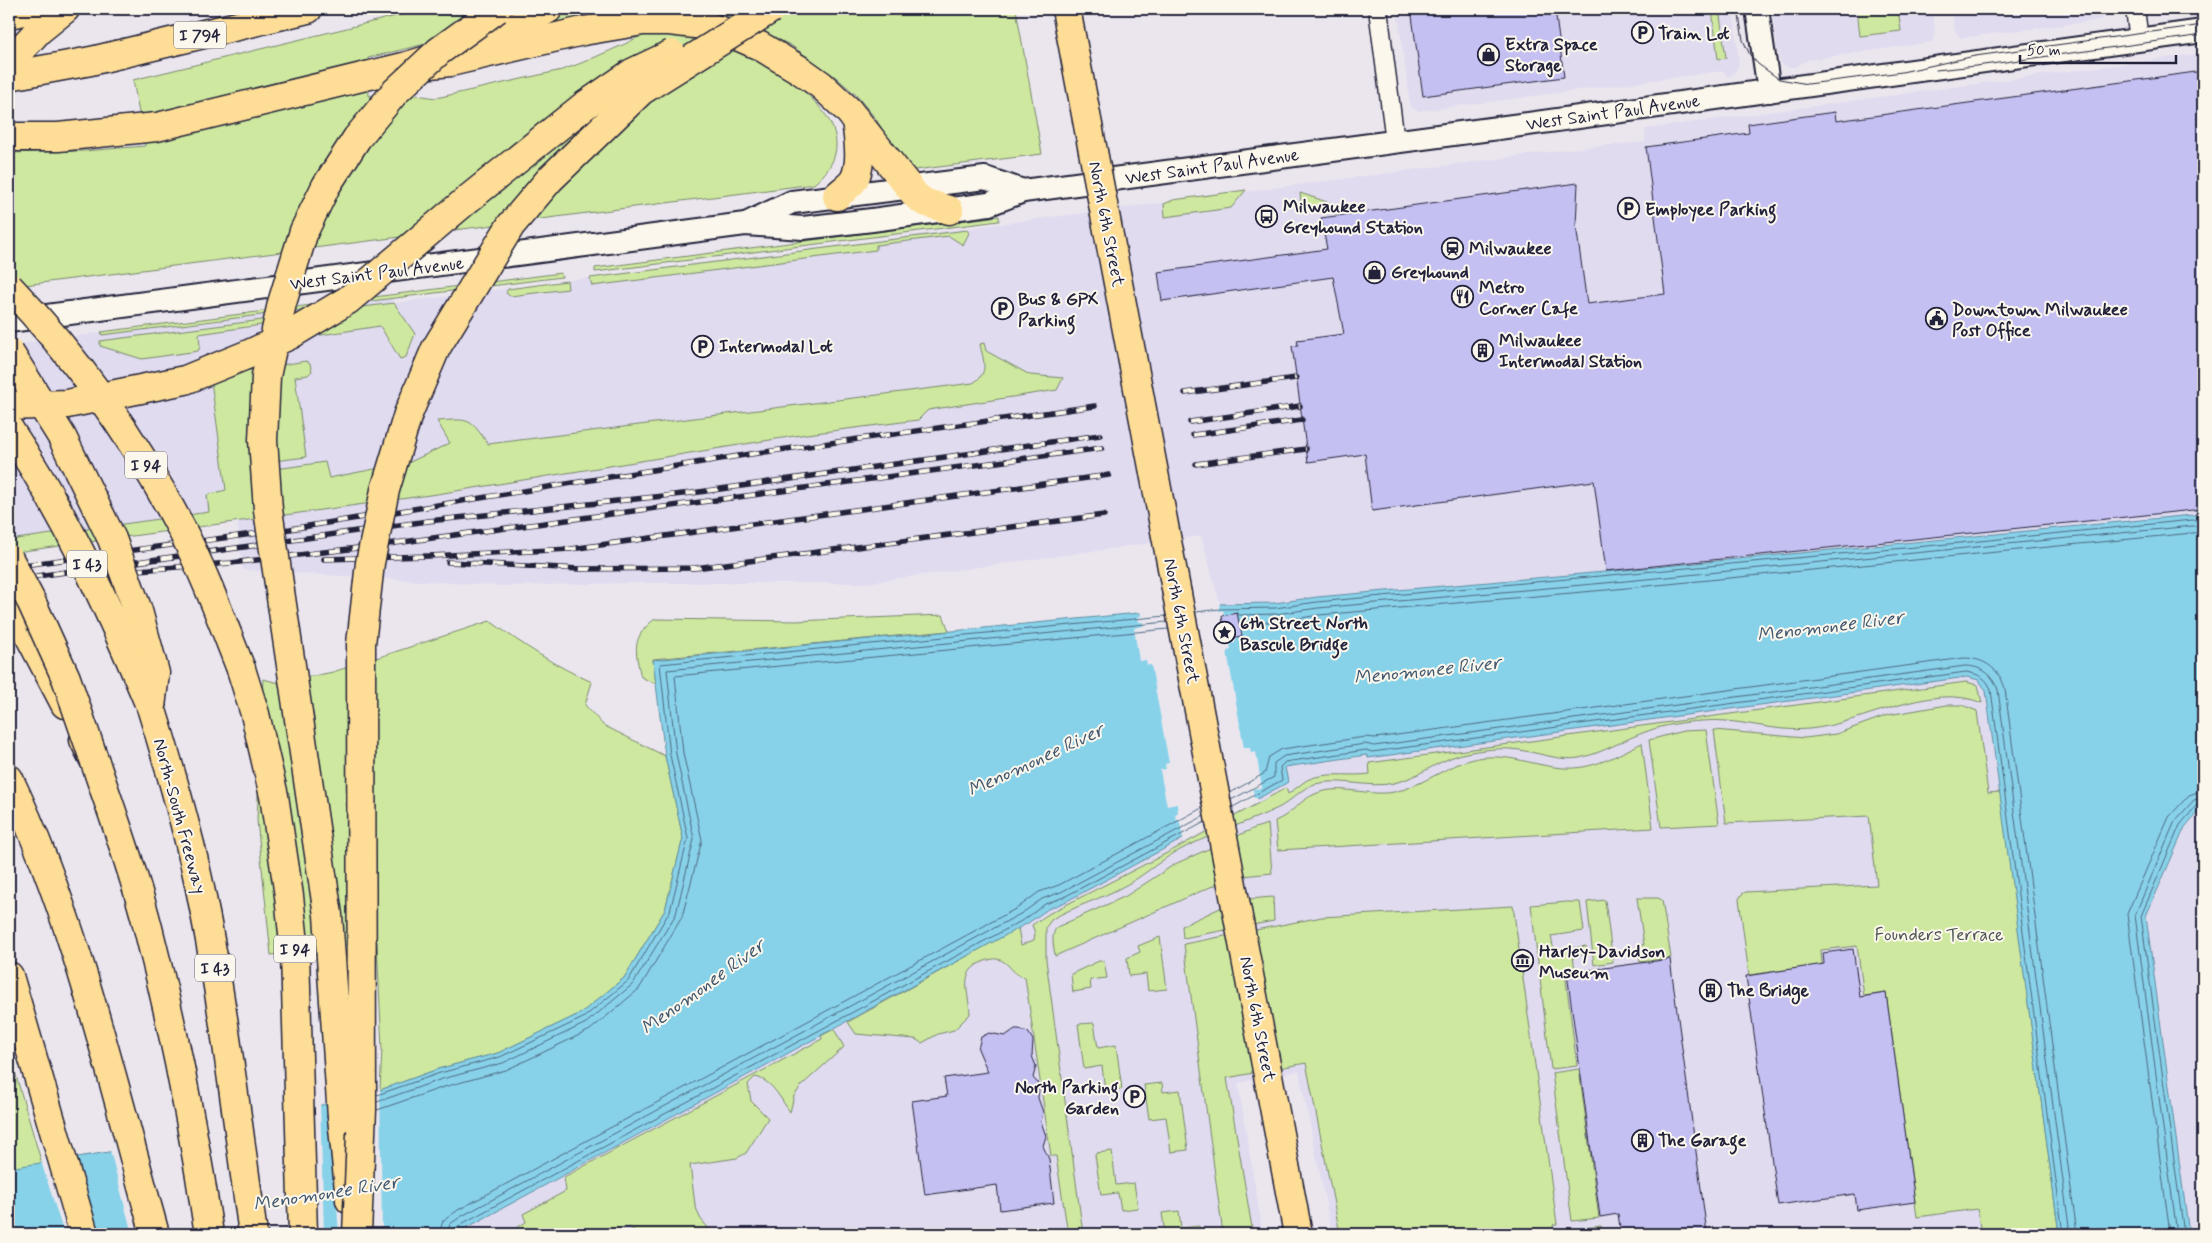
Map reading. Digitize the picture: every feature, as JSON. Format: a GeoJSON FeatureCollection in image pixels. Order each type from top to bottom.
{"type":"FeatureCollection","features":[{"type":"Feature","properties":{"kind":"main road"},"geometry":{"type":"LineString","coordinates":[[9,14],[35,9]]}},
{"type":"Feature","properties":{"kind":"main road"},"geometry":{"type":"LineString","coordinates":[[9,62],[39,30],[65,9]]}},
{"type":"Feature","properties":{"kind":"main road","name":"I 794"},"geometry":{"type":"LineString","coordinates":[[9,76],[91,61],[308,9]]}},
{"type":"Feature","properties":{"kind":"main road"},"geometry":{"type":"LineString","coordinates":[[353,1234],[340,1108],[328,915],[268,510],[263,440],[266,376],[282,303],[304,232],[326,186],[357,138],[400,87],[439,51],[497,9]]}},
{"type":"Feature","properties":{"kind":"main road"},"geometry":{"type":"LineString","coordinates":[[9,138],[58,137],[140,130],[248,106],[407,66],[494,37],[548,9]]}},
{"type":"Feature","properties":{"kind":"main road"},"geometry":{"type":"LineString","coordinates":[[9,406],[67,404],[185,380],[250,354],[290,335],[348,300],[468,198],[584,106],[632,73],[770,9]]}},
{"type":"Feature","properties":{"kind":"main road"},"geometry":{"type":"LineString","coordinates":[[357,1234],[362,1108],[361,644],[369,565],[383,499],[408,414],[436,348],[511,225],[550,179],[641,91],[770,9]]}},
{"type":"Feature","properties":{"kind":"main road","name":"North 6th Street"},"geometry":{"type":"LineString","coordinates":[[1066,9],[1298,1234]]}},
{"type":"Feature","properties":{"kind":"main road"},"geometry":{"type":"LineString","coordinates":[[407,66],[450,62],[583,31],[643,21],[694,23],[742,38],[784,60],[821,85],[848,110],[908,188],[924,202],[949,210]]}},
{"type":"Feature","properties":{"kind":"main road"},"geometry":{"type":"LineString","coordinates":[[837,196],[853,181],[856,174],[859,141],[856,120]]}},
{"type":"Feature","properties":{"kind":"main road","name":"I 94"},"geometry":{"type":"LineString","coordinates":[[9,287],[76,363],[126,432],[151,474],[180,526],[205,579],[241,669],[255,714],[282,838],[295,953],[303,1234]]}},
{"type":"Feature","properties":{"kind":"main road"},"geometry":{"type":"LineString","coordinates":[[9,352],[62,437],[112,539],[138,611],[156,673],[151,706]]}},
{"type":"Feature","properties":{"kind":"main road","name":"North-South Freeway"},"geometry":{"type":"LineString","coordinates":[[9,429],[42,479],[62,515],[108,607],[151,706],[181,805],[203,900],[214,962],[253,1234]]}},
{"type":"Feature","properties":{"kind":"main road"},"geometry":{"type":"LineString","coordinates":[[9,559],[32,603],[66,678],[148,927],[200,1174],[209,1234]]}},
{"type":"Feature","properties":{"kind":"main road"},"geometry":{"type":"LineString","coordinates":[[9,596],[95,762]]}},
{"type":"Feature","properties":{"kind":"main road"},"geometry":{"type":"LineString","coordinates":[[9,779],[27,818],[62,908],[155,1234]]}},
{"type":"Feature","properties":{"kind":"main road"},"geometry":{"type":"LineString","coordinates":[[9,976],[84,1234]]}},
{"type":"Feature","properties":{"kind":"street"},"geometry":{"type":"LineString","coordinates":[[1378,9],[1395,141]]}},
{"type":"Feature","properties":{"kind":"street"},"geometry":{"type":"LineString","coordinates":[[1757,9],[1769,91]]}},
{"type":"Feature","properties":{"kind":"street"},"geometry":{"type":"LineString","coordinates":[[2135,9],[2139,40]]}},
{"type":"Feature","properties":{"kind":"street","name":"West Saint Paul Avenue"},"geometry":{"type":"LineString","coordinates":[[9,321],[745,224],[803,228],[949,210],[989,204],[1023,190],[1268,159],[2203,31]]}},
{"type":"Feature","properties":{"kind":"street","name":"West Saint Paul Avenue"},"geometry":{"type":"LineString","coordinates":[[745,224],[792,202],[837,196],[985,178],[1023,190]]}},
{"type":"Feature","properties":{"kind":"shaded area"},"geometry":{"type":"Polygon","coordinates":[[[1397,9],[1733,9],[1739,64],[1735,72],[1728,77],[1723,71],[1419,111],[1412,108],[1410,103],[1397,9]]]}},
{"type":"Feature","properties":{"kind":"shaded area"},"geometry":{"type":"Polygon","coordinates":[[[1771,9],[1932,9],[1935,31],[1932,42],[1808,60],[1795,67],[1789,67],[1783,65],[1779,59],[1771,9]]]}},
{"type":"Feature","properties":{"kind":"shaded area"},"geometry":{"type":"Polygon","coordinates":[[[1952,9],[2111,9],[2110,13],[2100,20],[1960,38],[1954,28],[1952,9]]]}},
{"type":"Feature","properties":{"kind":"shaded area"},"geometry":{"type":"Polygon","coordinates":[[[2203,53],[2203,514],[1604,572],[1317,597],[1275,603],[1220,604],[1201,536],[866,583],[626,583],[503,586],[243,570],[237,521],[9,553],[9,345],[388,295],[395,303],[1587,147],[1645,142],[1645,129],[2203,53]]]}},
{"type":"Feature","properties":{"kind":"shaded area","name":"Harley-Davidson Museum"},"geometry":{"type":"Polygon","coordinates":[[[1967,677],[1979,680],[1986,691],[2059,1234],[1332,1234],[1299,1071],[1238,1083],[1263,1234],[455,1234],[1028,923],[1048,909],[1065,902],[1283,785],[1285,767],[1967,677]]]}},
{"type":"Feature","properties":{"kind":"shaded area"},"geometry":{"type":"Polygon","coordinates":[[[2203,806],[2203,1234],[2189,1234],[2146,916],[2185,827],[2203,806]]]}},
{"type":"Feature","properties":{"kind":"green space"},"geometry":{"type":"Polygon","coordinates":[[[425,9],[476,9],[429,43],[368,58],[369,96],[391,91],[436,98],[562,70],[653,32],[689,36],[731,49],[757,61],[784,77],[808,95],[826,116],[836,138],[833,161],[814,184],[9,287],[9,153],[84,151],[145,146],[133,80],[425,9]]]}},
{"type":"Feature","properties":{"kind":"green space"},"geometry":{"type":"Polygon","coordinates":[[[570,9],[1016,9],[1042,154],[907,171],[876,119],[856,95],[837,78],[792,46],[734,17],[702,12],[549,27],[548,24],[570,9]]]}},
{"type":"Feature","properties":{"kind":"green space"},"geometry":{"type":"Polygon","coordinates":[[[1712,9],[1719,9],[1726,58],[1718,59],[1712,9]]]}},
{"type":"Feature","properties":{"kind":"green space"},"geometry":{"type":"Polygon","coordinates":[[[1857,9],[1898,9],[1901,31],[1860,36],[1857,9]]]}},
{"type":"Feature","properties":{"kind":"green space"},"geometry":{"type":"Polygon","coordinates":[[[1246,190],[1231,208],[1165,217],[1164,204],[1173,200],[1246,190]]]}},
{"type":"Feature","properties":{"kind":"green space"},"geometry":{"type":"Polygon","coordinates":[[[1300,193],[1357,212],[1338,214],[1301,202],[1300,193]]]}},
{"type":"Feature","properties":{"kind":"green space"},"geometry":{"type":"Polygon","coordinates":[[[999,216],[999,221],[595,272],[595,268],[999,216]]]}},
{"type":"Feature","properties":{"kind":"green space"},"geometry":{"type":"Polygon","coordinates":[[[967,230],[969,233],[963,245],[949,236],[876,245],[876,250],[592,286],[590,278],[967,230]]]}},
{"type":"Feature","properties":{"kind":"green space"},"geometry":{"type":"Polygon","coordinates":[[[561,273],[562,277],[102,335],[101,332],[561,273]]]}},
{"type":"Feature","properties":{"kind":"green space"},"geometry":{"type":"Polygon","coordinates":[[[567,281],[568,289],[510,296],[506,293],[508,289],[567,281]]]}},
{"type":"Feature","properties":{"kind":"green space"},"geometry":{"type":"Polygon","coordinates":[[[394,303],[415,334],[406,357],[400,359],[380,326],[288,340],[282,322],[199,334],[200,347],[198,351],[142,359],[100,346],[100,341],[394,303]]]}},
{"type":"Feature","properties":{"kind":"green space"},"geometry":{"type":"Polygon","coordinates":[[[984,343],[986,351],[1030,375],[1063,378],[1057,390],[928,410],[918,420],[807,434],[437,494],[9,553],[9,540],[209,512],[207,495],[226,490],[211,381],[214,376],[306,361],[310,364],[312,371],[308,375],[295,377],[306,457],[274,461],[276,469],[325,462],[329,478],[410,462],[450,443],[437,421],[463,420],[468,422],[477,429],[488,444],[973,383],[982,375],[984,361],[980,344],[984,343]]]}},
{"type":"Feature","properties":{"kind":"green space"},"geometry":{"type":"Polygon","coordinates":[[[943,615],[949,631],[653,659],[656,684],[641,677],[636,652],[638,638],[655,619],[795,621],[943,615]]]}},
{"type":"Feature","properties":{"kind":"green space"},"geometry":{"type":"Polygon","coordinates":[[[490,621],[565,669],[592,682],[585,705],[603,725],[665,756],[683,838],[665,910],[624,978],[581,1013],[498,1053],[438,1069],[380,1090],[382,1049],[377,942],[271,955],[257,820],[263,679],[279,683],[333,672],[490,621]]]}},
{"type":"Feature","properties":{"kind":"green space"},"geometry":{"type":"Polygon","coordinates":[[[1966,682],[1978,685],[1982,703],[1962,698],[1941,697],[1919,700],[1830,726],[1796,730],[1715,720],[1688,722],[1654,729],[1597,753],[1579,758],[1559,758],[1512,749],[1491,749],[1461,754],[1394,783],[1374,785],[1325,782],[1315,784],[1306,788],[1278,808],[1174,853],[1124,886],[1052,919],[1046,927],[1046,960],[1083,1234],[1068,1234],[1056,1156],[1051,1156],[1025,977],[1018,975],[999,959],[985,961],[976,965],[968,976],[967,983],[970,1014],[954,1030],[938,1034],[922,1043],[915,1039],[856,1034],[848,1022],[1018,928],[1021,945],[1034,940],[1035,933],[1032,925],[1050,913],[1171,851],[1286,788],[1288,794],[1314,777],[1370,774],[1369,763],[1966,682]]]}},
{"type":"Feature","properties":{"kind":"green space","name":"Founders Terrace"},"geometry":{"type":"Polygon","coordinates":[[[1947,705],[1962,705],[1977,711],[1988,793],[2000,792],[2059,1234],[1981,1234],[1977,1209],[1917,1217],[1886,993],[1864,996],[1857,946],[1821,950],[1822,965],[1749,975],[1739,899],[1742,894],[1746,892],[1877,885],[1869,816],[1726,823],[1714,730],[1805,738],[1836,734],[1888,715],[1947,705]]]}},
{"type":"Feature","properties":{"kind":"green space"},"geometry":{"type":"Polygon","coordinates":[[[1706,730],[1719,824],[1661,827],[1649,740],[1683,731],[1706,730]]]}},
{"type":"Feature","properties":{"kind":"green space"},"geometry":{"type":"Polygon","coordinates":[[[1642,743],[1653,828],[1278,850],[1275,821],[1305,800],[1324,791],[1394,792],[1415,785],[1456,765],[1478,758],[1501,757],[1553,767],[1585,767],[1605,761],[1642,743]]]}},
{"type":"Feature","properties":{"kind":"green space"},"geometry":{"type":"Polygon","coordinates":[[[1268,824],[1272,873],[1233,877],[1055,956],[1053,937],[1057,927],[1126,896],[1175,864],[1268,824]]]}},
{"type":"Feature","properties":{"kind":"green space"},"geometry":{"type":"Polygon","coordinates":[[[1273,897],[1274,921],[1183,938],[1182,926],[1237,900],[1273,897]]]}},
{"type":"Feature","properties":{"kind":"green space"},"geometry":{"type":"Polygon","coordinates":[[[1637,898],[1658,898],[1662,900],[1671,958],[1640,962],[1638,946],[1644,945],[1637,898]]]}},
{"type":"Feature","properties":{"kind":"green space"},"geometry":{"type":"Polygon","coordinates":[[[1605,900],[1613,962],[1594,965],[1587,902],[1605,900]]]}},
{"type":"Feature","properties":{"kind":"green space"},"geometry":{"type":"Polygon","coordinates":[[[1580,902],[1584,931],[1551,936],[1554,951],[1586,946],[1587,954],[1573,956],[1575,970],[1565,972],[1577,1066],[1551,1069],[1531,905],[1580,902]]]}},
{"type":"Feature","properties":{"kind":"green space"},"geometry":{"type":"Polygon","coordinates":[[[1513,906],[1557,1224],[1553,1225],[1555,1234],[1340,1234],[1306,1063],[1227,1078],[1253,1234],[1223,1234],[1184,944],[1322,917],[1513,906]]]}},
{"type":"Feature","properties":{"kind":"green space"},"geometry":{"type":"Polygon","coordinates":[[[1160,937],[1167,989],[1148,991],[1146,974],[1129,976],[1127,958],[1140,952],[1138,946],[1160,937]]]}},
{"type":"Feature","properties":{"kind":"green space"},"geometry":{"type":"Polygon","coordinates":[[[1099,961],[1104,961],[1107,978],[1090,980],[1091,989],[1073,992],[1071,974],[1099,961]]]}},
{"type":"Feature","properties":{"kind":"green space"},"geometry":{"type":"Polygon","coordinates":[[[1094,1023],[1098,1048],[1116,1045],[1122,1089],[1105,1091],[1102,1066],[1084,1069],[1078,1024],[1094,1023]]]}},
{"type":"Feature","properties":{"kind":"green space"},"geometry":{"type":"Polygon","coordinates":[[[834,1029],[844,1047],[802,1085],[794,1096],[790,1112],[771,1086],[755,1077],[748,1084],[751,1101],[768,1118],[746,1153],[737,1158],[690,1165],[695,1205],[700,1218],[713,1234],[640,1234],[629,1227],[619,1229],[612,1234],[506,1234],[526,1222],[523,1214],[566,1191],[564,1177],[822,1039],[821,1036],[834,1029]]]}},
{"type":"Feature","properties":{"kind":"green space"},"geometry":{"type":"Polygon","coordinates":[[[9,1061],[12,1062],[42,1164],[9,1168],[9,1061]]]}},
{"type":"Feature","properties":{"kind":"green space"},"geometry":{"type":"Polygon","coordinates":[[[1579,1069],[1599,1218],[1572,1221],[1552,1073],[1579,1069]]]}},
{"type":"Feature","properties":{"kind":"green space"},"geometry":{"type":"Polygon","coordinates":[[[1162,1083],[1163,1092],[1180,1090],[1188,1150],[1171,1152],[1166,1117],[1149,1119],[1144,1085],[1162,1083]]]}},
{"type":"Feature","properties":{"kind":"green space"},"geometry":{"type":"Polygon","coordinates":[[[1112,1151],[1116,1185],[1134,1183],[1138,1208],[1121,1210],[1118,1193],[1101,1195],[1095,1155],[1112,1151]]]}},
{"type":"Feature","properties":{"kind":"green space"},"geometry":{"type":"Polygon","coordinates":[[[1179,1211],[1181,1228],[1199,1226],[1200,1234],[1165,1234],[1162,1213],[1179,1211]]]}},
{"type":"Feature","properties":{"kind":"green space"},"geometry":{"type":"Polygon","coordinates":[[[1601,1226],[1603,1234],[1577,1234],[1576,1229],[1601,1226]]]}},
{"type":"Feature","properties":{"kind":"water","name":"Menomonee River"},"geometry":{"type":"Polygon","coordinates":[[[2203,514],[2203,806],[2185,827],[2146,916],[2189,1234],[2059,1234],[1986,691],[1979,680],[1967,677],[1368,758],[1367,755],[1285,767],[1288,782],[1283,785],[1065,902],[1048,909],[1028,923],[455,1234],[9,1234],[9,1168],[121,1150],[255,1122],[380,1090],[438,1069],[498,1053],[581,1013],[624,978],[665,910],[683,838],[665,756],[653,660],[1220,604],[1275,603],[1317,597],[1604,572],[2203,514]]]}},
{"type":"Feature","properties":{"kind":"pier"},"geometry":{"type":"Polygon","coordinates":[[[1220,601],[1219,611],[1223,610],[1224,615],[1236,613],[1240,625],[1242,636],[1236,638],[1235,643],[1230,644],[1231,650],[1227,651],[1244,748],[1250,748],[1251,753],[1256,752],[1262,788],[1253,789],[1254,798],[1257,798],[1258,802],[1184,842],[1179,819],[1176,819],[1175,814],[1178,813],[1177,804],[1167,806],[1160,770],[1166,769],[1165,764],[1169,763],[1151,665],[1147,665],[1146,660],[1139,661],[1134,628],[1143,626],[1143,622],[1139,622],[1138,617],[1141,616],[1140,610],[1220,601]]]}},
{"type":"Feature","properties":{"kind":"pier"},"geometry":{"type":"Polygon","coordinates":[[[380,1087],[382,1234],[339,1234],[329,1100],[380,1087]]]}},
{"type":"Feature","properties":{"kind":"pier"},"geometry":{"type":"Polygon","coordinates":[[[320,1102],[324,1234],[132,1234],[110,1150],[254,1119],[320,1102]]]}},
{"type":"Feature","properties":{"kind":"pier"},"geometry":{"type":"Polygon","coordinates":[[[76,1155],[98,1234],[64,1234],[41,1161],[76,1155]]]}},
{"type":"Feature","properties":{"kind":"building","name":"Extra Space Storage"},"geometry":{"type":"Polygon","coordinates":[[[1411,9],[1555,9],[1564,77],[1423,96],[1411,9]]]}},
{"type":"Feature","properties":{"kind":"building","name":"Downtown Milwaukee Post Office"},"geometry":{"type":"Polygon","coordinates":[[[2203,71],[2203,509],[1606,571],[1594,481],[1372,511],[1365,454],[1308,462],[1292,346],[1298,345],[1297,340],[1344,334],[1333,277],[1162,301],[1158,272],[1327,249],[1321,218],[1578,183],[1576,225],[1587,304],[1665,294],[1646,147],[1749,133],[1748,124],[1835,112],[1836,121],[2203,71]]]}},
{"type":"Feature","properties":{"kind":"building"},"geometry":{"type":"Polygon","coordinates":[[[1237,613],[1242,636],[1225,639],[1222,616],[1237,613]]]}},
{"type":"Feature","properties":{"kind":"building"},"geometry":{"type":"Polygon","coordinates":[[[1853,949],[1860,997],[1886,993],[1915,1202],[1857,1210],[1855,1194],[1778,1205],[1746,976],[1824,964],[1823,953],[1853,949]]]}},
{"type":"Feature","properties":{"kind":"building","name":"The Garage"},"geometry":{"type":"Polygon","coordinates":[[[1670,959],[1707,1233],[1621,1234],[1618,1214],[1600,1217],[1567,973],[1670,959]]]}},
{"type":"Feature","properties":{"kind":"building"},"geometry":{"type":"Polygon","coordinates":[[[1015,1029],[1028,1032],[1033,1040],[1032,1056],[1036,1066],[1033,1078],[1037,1082],[1039,1089],[1038,1098],[1043,1112],[1041,1122],[1046,1136],[1043,1146],[1049,1159],[1054,1203],[1000,1210],[997,1185],[925,1195],[912,1101],[947,1096],[944,1078],[988,1072],[978,1049],[981,1037],[989,1033],[1005,1036],[1015,1029]]]}},
{"type":"Feature","properties":{"kind":"tram line"},"geometry":{"type":"LineString","coordinates":[[1738,9],[1743,40],[1750,55],[1758,64],[1779,79],[1808,84],[1902,72],[1975,56],[2203,25]]}},
{"type":"Feature","properties":{"kind":"tram line"},"geometry":{"type":"LineString","coordinates":[[1936,70],[2203,35]]}},
{"type":"Feature","properties":{"kind":"railway"},"geometry":{"type":"LineString","coordinates":[[1185,393],[1296,378]]}},
{"type":"Feature","properties":{"kind":"railway"},"geometry":{"type":"LineString","coordinates":[[9,567],[290,529],[751,454],[1095,406]]}},
{"type":"Feature","properties":{"kind":"railway"},"geometry":{"type":"LineString","coordinates":[[1190,422],[1300,406]]}},
{"type":"Feature","properties":{"kind":"railway"},"geometry":{"type":"LineString","coordinates":[[1193,435],[1302,420]]}},
{"type":"Feature","properties":{"kind":"railway"},"geometry":{"type":"LineString","coordinates":[[9,580],[428,521],[692,493],[1100,435]]}},
{"type":"Feature","properties":{"kind":"railway"},"geometry":{"type":"LineString","coordinates":[[111,572],[231,563],[366,547],[1102,448]]}},
{"type":"Feature","properties":{"kind":"railway"},"geometry":{"type":"LineString","coordinates":[[1196,464],[1306,449]]}},
{"type":"Feature","properties":{"kind":"railway"},"geometry":{"type":"LineString","coordinates":[[324,559],[571,549],[1109,475]]}},
{"type":"Feature","properties":{"kind":"railway"},"geometry":{"type":"LineString","coordinates":[[448,562],[580,569],[695,568],[1104,515]]}},
{"type":"Feature","properties":{"kind":"place","name":"Train Lot"},"geometry":{"type":"Point","coordinates":[1642,33]}},
{"type":"Feature","properties":{"kind":"place","name":"Extra Space Storage"},"geometry":{"type":"Point","coordinates":[1489,54]}},
{"type":"Feature","properties":{"kind":"place","name":"Employee Parking"},"geometry":{"type":"Point","coordinates":[1629,209]}},
{"type":"Feature","properties":{"kind":"place","name":"Milwaukee Greyhound Station"},"geometry":{"type":"Point","coordinates":[1267,216]}},
{"type":"Feature","properties":{"kind":"place","name":"Milwaukee"},"geometry":{"type":"Point","coordinates":[1453,248]}},
{"type":"Feature","properties":{"kind":"place","name":"Greyhound"},"geometry":{"type":"Point","coordinates":[1375,272]}},
{"type":"Feature","properties":{"kind":"place","name":"Metro Corner Cafe"},"geometry":{"type":"Point","coordinates":[1463,297]}},
{"type":"Feature","properties":{"kind":"place","name":"Bus & GPX Parking"},"geometry":{"type":"Point","coordinates":[1002,309]}},
{"type":"Feature","properties":{"kind":"place","name":"Downtown Milwaukee Post Office"},"geometry":{"type":"Point","coordinates":[1936,319]}},
{"type":"Feature","properties":{"kind":"place","name":"Intermodal Lot"},"geometry":{"type":"Point","coordinates":[703,346]}},
{"type":"Feature","properties":{"kind":"place","name":"Milwaukee Intermodal Station"},"geometry":{"type":"Point","coordinates":[1483,350]}},
{"type":"Feature","properties":{"kind":"place","name":"6th Street North Bascule Bridge"},"geometry":{"type":"Point","coordinates":[1224,633]}},
{"type":"Feature","properties":{"kind":"place","name":"Harley-Davidson Museum"},"geometry":{"type":"Point","coordinates":[1523,961]}},
{"type":"Feature","properties":{"kind":"place","name":"The Bridge"},"geometry":{"type":"Point","coordinates":[1711,990]}},
{"type":"Feature","properties":{"kind":"place","name":"North Parking Garden"},"geometry":{"type":"Point","coordinates":[1135,1097]}},
{"type":"Feature","properties":{"kind":"place","name":"The Garage"},"geometry":{"type":"Point","coordinates":[1642,1140]}}]}
